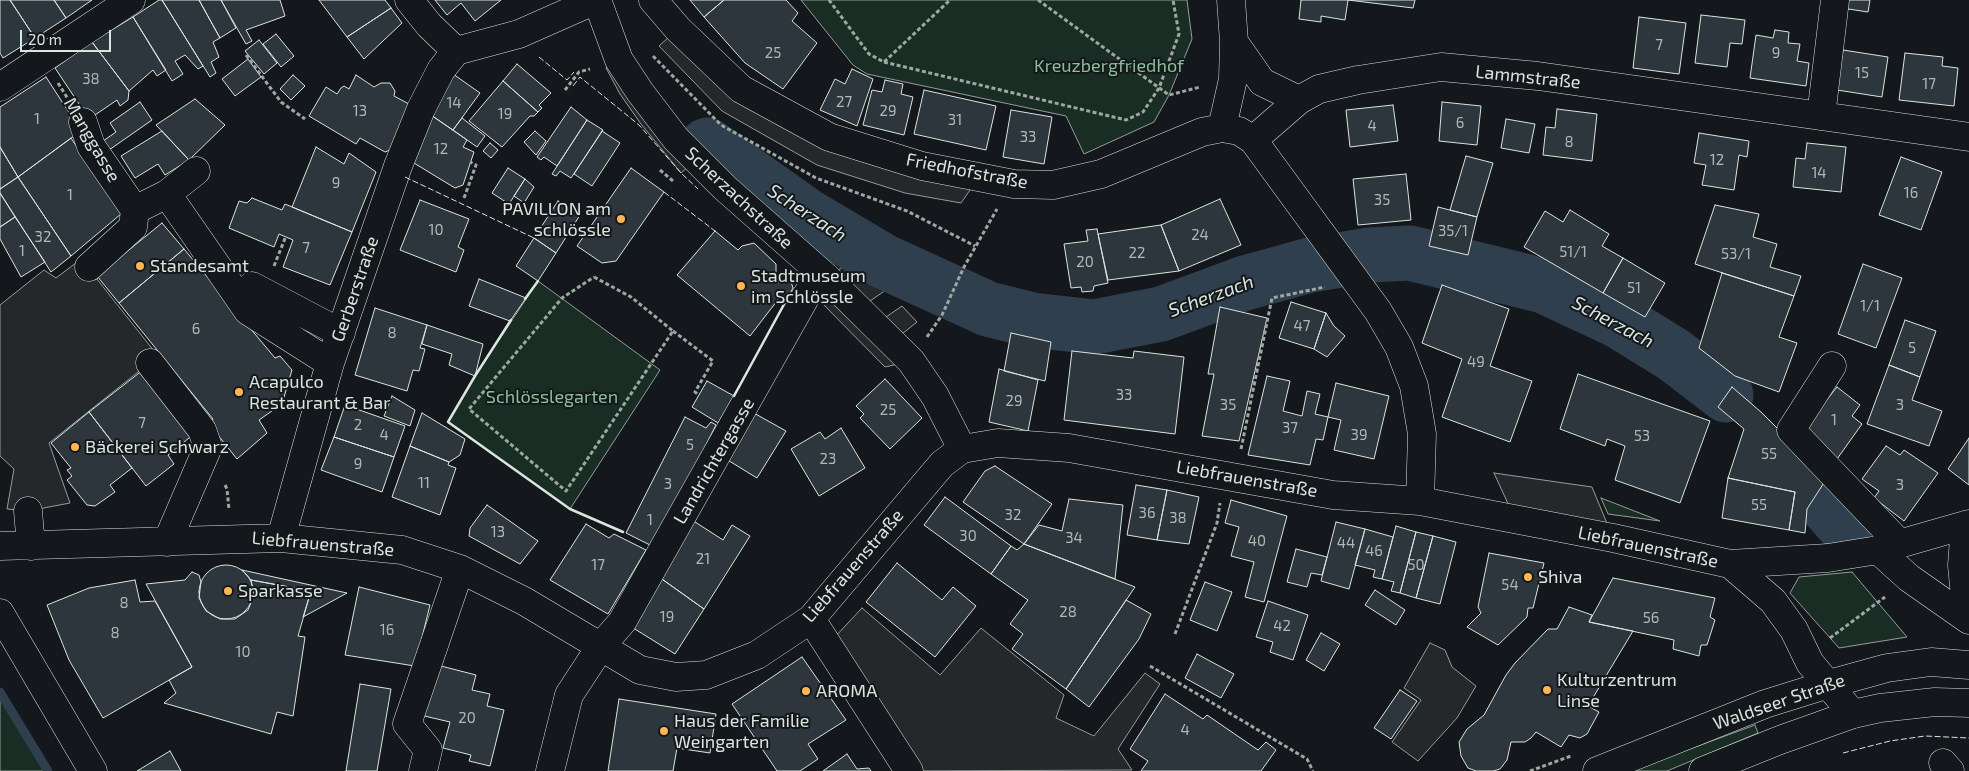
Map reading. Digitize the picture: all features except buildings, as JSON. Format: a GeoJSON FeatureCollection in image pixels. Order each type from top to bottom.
{"type":"FeatureCollection","features":[{"type":"Feature","properties":{"kind":"street"},"geometry":{"type":"LineString","coordinates":[[0,87],[131,0]]}},
{"type":"Feature","properties":{"kind":"street"},"geometry":{"type":"LineString","coordinates":[[409,0],[429,25],[456,51]]}},
{"type":"Feature","properties":{"kind":"street","name":"Scherzachstraße"},"geometry":{"type":"LineString","coordinates":[[456,51],[519,34],[597,0],[619,60],[640,92],[676,139],[730,193],[822,274],[911,360],[935,396],[957,440]]}},
{"type":"Feature","properties":{"kind":"street","name":"Friedhofstraße"},"geometry":{"type":"LineString","coordinates":[[653,0],[678,30],[741,88],[829,137],[922,166],[1014,184],[1053,185],[1101,174],[1202,132],[1222,128]]}},
{"type":"Feature","properties":{"kind":"street"},"geometry":{"type":"LineString","coordinates":[[1232,0],[1234,42],[1232,79],[1222,128],[1239,131],[1253,140],[1378,311],[1398,347],[1414,386],[1422,434],[1420,501]]}},
{"type":"Feature","properties":{"kind":"street"},"geometry":{"type":"LineString","coordinates":[[1821,116],[1835,0]]}},
{"type":"Feature","properties":{"kind":"street"},"geometry":{"type":"LineString","coordinates":[[1234,42],[1262,82],[1299,100]]}},
{"type":"Feature","properties":{"kind":"street","name":"Gerberstraße"},"geometry":{"type":"LineString","coordinates":[[282,538],[330,363],[398,166],[421,109],[441,70],[456,51]]}},
{"type":"Feature","properties":{"kind":"street","name":"Lammstraße"},"geometry":{"type":"LineString","coordinates":[[1253,140],[1299,100],[1319,89],[1358,80],[1441,67],[1538,76],[1969,137]]}},
{"type":"Feature","properties":{"kind":"street","name":"Manggasse"},"geometry":{"type":"LineString","coordinates":[[83,122],[91,146],[135,210]]}},
{"type":"Feature","properties":{"kind":"street"},"geometry":{"type":"LineString","coordinates":[[89,267],[133,227],[135,210],[167,194],[196,171]]}},
{"type":"Feature","properties":{"kind":"street"},"geometry":{"type":"LineString","coordinates":[[167,194],[248,311],[330,363]]}},
{"type":"Feature","properties":{"kind":"street","name":"Landrichtergasse"},"geometry":{"type":"LineString","coordinates":[[550,771],[569,695],[602,646],[622,622],[806,296],[822,274]]}},
{"type":"Feature","properties":{"kind":"street"},"geometry":{"type":"LineString","coordinates":[[252,286],[341,334]]}},
{"type":"Feature","properties":{"kind":"street"},"geometry":{"type":"LineString","coordinates":[[150,363],[202,430],[208,448],[167,542]]}},
{"type":"Feature","properties":{"kind":"street"},"geometry":{"type":"LineString","coordinates":[[1832,366],[1791,430],[1889,547],[1909,578],[1968,619]]}},
{"type":"Feature","properties":{"kind":"street","name":"Liebfrauenstraße"},"geometry":{"type":"LineString","coordinates":[[10,548],[230,538],[282,538],[402,550],[460,570],[524,601],[640,670],[676,677],[706,675],[758,655],[811,618],[942,464],[957,440],[1069,448],[1333,495],[1420,501],[1613,538],[1730,564],[1828,558],[1889,547],[1967,525]]}},
{"type":"Feature","properties":{"kind":"street"},"geometry":{"type":"LineString","coordinates":[[10,548],[28,511]]}},
{"type":"Feature","properties":{"kind":"street"},"geometry":{"type":"LineString","coordinates":[[1967,525],[1962,565],[1968,619]]}},
{"type":"Feature","properties":{"kind":"street","name":"Liebfrauenstraße"},"geometry":{"type":"LineString","coordinates":[[1730,564],[1774,601],[1794,630],[1810,663],[1853,714]]}},
{"type":"Feature","properties":{"kind":"street"},"geometry":{"type":"LineString","coordinates":[[423,771],[428,750],[406,724],[460,570]]}},
{"type":"Feature","properties":{"kind":"street"},"geometry":{"type":"LineString","coordinates":[[0,613],[93,771]]}},
{"type":"Feature","properties":{"kind":"street"},"geometry":{"type":"LineString","coordinates":[[811,618],[909,771]]}},
{"type":"Feature","properties":{"kind":"street","name":"Waldseer Straße"},"geometry":{"type":"LineString","coordinates":[[1596,771],[1765,704],[1829,684],[1887,668],[1931,662],[1969,665]]}},
{"type":"Feature","properties":{"kind":"street","name":"Waldseer Straße"},"geometry":{"type":"LineString","coordinates":[[1703,771],[1780,740],[1853,714],[1880,708],[1935,702],[1969,703]]}},
{"type":"Feature","properties":{"kind":"path"},"geometry":{"type":"LineString","coordinates":[[829,0],[869,54],[884,62],[1126,120],[1143,112],[1159,88],[1178,34],[1173,0]]}},
{"type":"Feature","properties":{"kind":"path"},"geometry":{"type":"LineString","coordinates":[[884,62],[950,0]]}},
{"type":"Feature","properties":{"kind":"path"},"geometry":{"type":"LineString","coordinates":[[1038,0],[1168,95],[1232,79]]}},
{"type":"Feature","properties":{"kind":"path"},"geometry":{"type":"LineString","coordinates":[[246,55],[281,102],[305,119]]}},
{"type":"Feature","properties":{"kind":"path","name":"Manggasse"},"geometry":{"type":"LineString","coordinates":[[42,59],[83,122]]}},
{"type":"Feature","properties":{"kind":"path"},"geometry":{"type":"LineString","coordinates":[[565,90],[579,72]]}},
{"type":"Feature","properties":{"kind":"path"},"geometry":{"type":"LineString","coordinates":[[464,198],[476,165],[470,162]]}},
{"type":"Feature","properties":{"kind":"path"},"geometry":{"type":"LineString","coordinates":[[942,315],[964,267],[1000,203],[1014,184]]}},
{"type":"Feature","properties":{"kind":"path"},"geometry":{"type":"LineString","coordinates":[[673,331],[566,491],[469,409],[562,298],[594,277],[632,297],[713,361],[695,392],[700,394]]}},
{"type":"Feature","properties":{"kind":"path"},"geometry":{"type":"LineString","coordinates":[[1175,634],[1218,523],[1272,298],[1354,278]]}},
{"type":"Feature","properties":{"kind":"path"},"geometry":{"type":"LineString","coordinates":[[1810,663],[1816,649],[1909,578]]}},
{"type":"Feature","properties":{"kind":"path"},"geometry":{"type":"LineString","coordinates":[[1150,666],[1308,759],[1314,771]]}},
{"type":"Feature","properties":{"kind":"green space","name":"Kreuzbergfriedhof"},"geometry":{"type":"Polygon","coordinates":[[[801,0],[1187,0],[1192,39],[1169,95],[1154,122],[1084,154],[1066,116],[867,74],[853,65],[801,0]]]}},
{"type":"Feature","properties":{"kind":"green space","name":"Schlösslegarten"},"geometry":{"type":"Polygon","coordinates":[[[538,281],[660,370],[570,509],[448,422],[475,376],[538,281]]]}},
{"type":"Feature","properties":{"kind":"green space"},"geometry":{"type":"Polygon","coordinates":[[[1601,498],[1660,521],[1608,514],[1601,498]]]}},
{"type":"Feature","properties":{"kind":"green space"},"geometry":{"type":"Polygon","coordinates":[[[1852,572],[1907,637],[1839,648],[1790,593],[1799,577],[1852,572]]]}},
{"type":"Feature","properties":{"kind":"green space"},"geometry":{"type":"Polygon","coordinates":[[[0,692],[48,771],[0,771],[0,692]]]}},
{"type":"Feature","properties":{"kind":"green space"},"geometry":{"type":"Polygon","coordinates":[[[1755,725],[1758,733],[1667,771],[1630,771],[1755,725]]]}},
{"type":"Feature","properties":{"kind":"shaded area"},"geometry":{"type":"Polygon","coordinates":[[[678,29],[829,137],[979,177],[961,203],[905,193],[817,165],[722,111],[659,46],[678,29]]]}},
{"type":"Feature","properties":{"kind":"shaded area"},"geometry":{"type":"Polygon","coordinates":[[[619,60],[696,160],[681,173],[641,124],[620,94],[606,68],[619,60]]]}},
{"type":"Feature","properties":{"kind":"shaded area"},"geometry":{"type":"Polygon","coordinates":[[[855,258],[886,290],[870,301],[886,317],[902,306],[917,322],[892,342],[911,361],[885,367],[819,300],[827,278],[855,258]]]}},
{"type":"Feature","properties":{"kind":"shaded area"},"geometry":{"type":"Polygon","coordinates":[[[81,259],[158,356],[49,443],[70,503],[28,511],[7,509],[14,469],[0,456],[0,305],[44,270],[56,278],[81,259]]]}},
{"type":"Feature","properties":{"kind":"shaded area"},"geometry":{"type":"Polygon","coordinates":[[[1494,473],[1592,487],[1613,538],[1515,519],[1494,473]]]}},
{"type":"Feature","properties":{"kind":"shaded area"},"geometry":{"type":"Polygon","coordinates":[[[862,608],[940,675],[981,628],[1064,695],[1056,718],[1094,736],[1145,673],[1160,684],[1118,749],[1132,770],[904,771],[820,653],[862,608]]]}},
{"type":"Feature","properties":{"kind":"shaded area"},"geometry":{"type":"Polygon","coordinates":[[[1430,643],[1445,650],[1452,667],[1476,686],[1457,718],[1418,761],[1392,742],[1421,700],[1404,688],[1430,643]]]}},
{"type":"Feature","properties":{"kind":"waterway","name":"Scherzach"},"geometry":{"type":"LineString","coordinates":[[707,145],[807,216],[883,261],[988,309],[1032,320],[1094,327],[1161,314],[1245,283],[1310,265],[1370,255],[1410,253],[1544,286],[1619,321],[1674,355],[1726,395]]}},
{"type":"Feature","properties":{"kind":"waterway","name":"Scherzach"},"geometry":{"type":"LineString","coordinates":[[1817,495],[1845,526]]}},
{"type":"Feature","properties":{"kind":"waterway"},"geometry":{"type":"LineString","coordinates":[[0,692],[48,771]]}},
{"type":"Feature","properties":{"kind":"fence"},"geometry":{"type":"LineString","coordinates":[[539,57],[567,80],[574,72]]}},
{"type":"Feature","properties":{"kind":"fence"},"geometry":{"type":"LineString","coordinates":[[573,86],[580,77],[639,125],[681,173],[698,189]]}},
{"type":"Feature","properties":{"kind":"fence"},"geometry":{"type":"LineString","coordinates":[[405,177],[534,238]]}},
{"type":"Feature","properties":{"kind":"fence"},"geometry":{"type":"LineString","coordinates":[[664,192],[715,231]]}},
{"type":"Feature","properties":{"kind":"fence"},"geometry":{"type":"LineString","coordinates":[[1843,753],[1890,741],[1925,736],[1969,738]]}},
{"type":"Feature","properties":{"kind":"wall"},"geometry":{"type":"LineString","coordinates":[[525,299],[538,281]]}},
{"type":"Feature","properties":{"kind":"wall"},"geometry":{"type":"LineString","coordinates":[[734,396],[788,297]]}},
{"type":"Feature","properties":{"kind":"wall"},"geometry":{"type":"LineString","coordinates":[[511,320],[448,422],[570,509],[623,532]]}},
{"type":"Feature","properties":{"kind":"place","name":"PAVILLON am schlössle"},"geometry":{"type":"Point","coordinates":[621,219]}},
{"type":"Feature","properties":{"kind":"place","name":"Standesamt"},"geometry":{"type":"Point","coordinates":[140,266]}},
{"type":"Feature","properties":{"kind":"place","name":"Stadtmuseum im Schlössle"},"geometry":{"type":"Point","coordinates":[741,286]}},
{"type":"Feature","properties":{"kind":"place","name":"Acapulco Restaurant & Bar"},"geometry":{"type":"Point","coordinates":[239,392]}},
{"type":"Feature","properties":{"kind":"place","name":"Bäckerei Schwarz"},"geometry":{"type":"Point","coordinates":[75,447]}},
{"type":"Feature","properties":{"kind":"place","name":"Shiva"},"geometry":{"type":"Point","coordinates":[1528,577]}},
{"type":"Feature","properties":{"kind":"place","name":"Sparkasse"},"geometry":{"type":"Point","coordinates":[228,591]}},
{"type":"Feature","properties":{"kind":"place","name":"Kulturzentrum Linse"},"geometry":{"type":"Point","coordinates":[1547,690]}},
{"type":"Feature","properties":{"kind":"place","name":"AROMA"},"geometry":{"type":"Point","coordinates":[806,691]}},
{"type":"Feature","properties":{"kind":"place","name":"Haus der Familie Weingarten"},"geometry":{"type":"Point","coordinates":[664,731]}}]}
